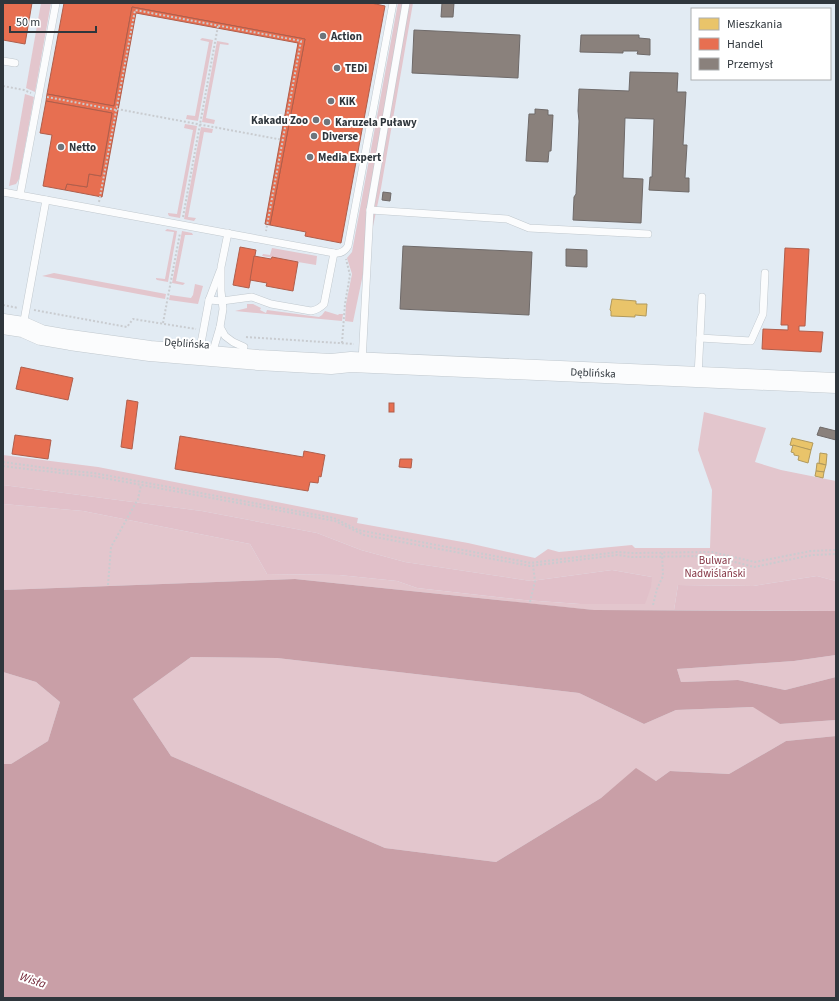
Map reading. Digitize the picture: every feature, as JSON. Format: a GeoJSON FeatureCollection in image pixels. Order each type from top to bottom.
{"type":"FeatureCollection","features":[{"type":"Feature","properties":{"kind":"main road","name":"Dęblińska"},"geometry":{"type":"LineString","coordinates":[[3,324],[24,318],[41,335],[150,351],[210,341],[244,347],[294,349],[329,353],[341,357],[358,356],[698,377],[836,382]]}},
{"type":"Feature","properties":{"kind":"main road","name":"Dęblińska"},"geometry":{"type":"LineString","coordinates":[[210,341],[331,364],[358,356]]}},
{"type":"Feature","properties":{"kind":"lane"},"geometry":{"type":"LineString","coordinates":[[20,195],[56,3]]}},
{"type":"Feature","properties":{"kind":"lane"},"geometry":{"type":"LineString","coordinates":[[3,192],[334,253],[344,252],[348,246],[393,3]]}},
{"type":"Feature","properties":{"kind":"lane"},"geometry":{"type":"LineString","coordinates":[[358,356],[370,210],[406,3]]}},
{"type":"Feature","properties":{"kind":"lane"},"geometry":{"type":"LineString","coordinates":[[3,61],[15,63]]}},
{"type":"Feature","properties":{"kind":"lane"},"geometry":{"type":"LineString","coordinates":[[24,318],[46,200]]}},
{"type":"Feature","properties":{"kind":"lane"},"geometry":{"type":"LineString","coordinates":[[370,210],[507,219],[529,228],[648,234]]}},
{"type":"Feature","properties":{"kind":"lane"},"geometry":{"type":"LineString","coordinates":[[210,341],[209,300],[221,267],[228,233]]}},
{"type":"Feature","properties":{"kind":"lane"},"geometry":{"type":"LineString","coordinates":[[209,300],[222,301],[252,297],[271,304],[315,311],[321,308],[324,304],[334,253]]}},
{"type":"Feature","properties":{"kind":"lane"},"geometry":{"type":"LineString","coordinates":[[210,341],[223,309],[221,267]]}},
{"type":"Feature","properties":{"kind":"lane"},"geometry":{"type":"LineString","coordinates":[[700,338],[751,341],[763,314],[765,273]]}},
{"type":"Feature","properties":{"kind":"lane"},"geometry":{"type":"LineString","coordinates":[[698,377],[702,298]]}},
{"type":"Feature","properties":{"kind":"path"},"geometry":{"type":"LineString","coordinates":[[98,209],[135,10],[301,41],[264,240]]}},
{"type":"Feature","properties":{"kind":"path"},"geometry":{"type":"LineString","coordinates":[[163,324],[218,26]]}},
{"type":"Feature","properties":{"kind":"path"},"geometry":{"type":"LineString","coordinates":[[3,86],[24,90],[38,96],[283,140]]}},
{"type":"Feature","properties":{"kind":"path"},"geometry":{"type":"LineString","coordinates":[[342,343],[345,304],[350,275],[344,252]]}},
{"type":"Feature","properties":{"kind":"path"},"geometry":{"type":"LineString","coordinates":[[3,305],[24,318],[127,327],[133,319],[163,324],[210,341],[232,331],[236,335],[242,337],[342,343],[358,356]]}},
{"type":"Feature","properties":{"kind":"path"},"geometry":{"type":"LineString","coordinates":[[3,462],[94,473],[335,521],[364,535],[533,566],[617,555],[632,557],[712,556],[754,566],[812,555],[836,554]]}},
{"type":"Feature","properties":{"kind":"path"},"geometry":{"type":"LineString","coordinates":[[3,466],[141,483],[334,518],[358,530],[532,563],[617,552],[712,552],[755,562],[811,551],[836,550]]}},
{"type":"Feature","properties":{"kind":"path"},"geometry":{"type":"LineString","coordinates":[[108,585],[111,547],[138,499],[141,483]]}},
{"type":"Feature","properties":{"kind":"path"},"geometry":{"type":"LineString","coordinates":[[654,605],[657,589],[663,576],[662,553]]}},
{"type":"Feature","properties":{"kind":"path"},"geometry":{"type":"LineString","coordinates":[[530,602],[535,581],[532,563]]}},
{"type":"Feature","properties":{"kind":"green space"},"geometry":{"type":"Polygon","coordinates":[[[41,3],[51,3],[35,92],[26,88],[41,3]]]}},
{"type":"Feature","properties":{"kind":"green space"},"geometry":{"type":"Polygon","coordinates":[[[398,3],[413,3],[381,188],[353,322],[345,321],[346,304],[352,274],[347,258],[352,252],[398,3]]]}},
{"type":"Feature","properties":{"kind":"green space"},"geometry":{"type":"Polygon","coordinates":[[[202,38],[213,40],[198,121],[186,119],[187,115],[195,116],[209,42],[200,40],[202,38]]]}},
{"type":"Feature","properties":{"kind":"green space"},"geometry":{"type":"Polygon","coordinates":[[[217,41],[229,44],[220,44],[206,118],[215,120],[214,124],[202,122],[217,41]]]}},
{"type":"Feature","properties":{"kind":"green space"},"geometry":{"type":"Polygon","coordinates":[[[25,94],[34,97],[19,179],[16,184],[9,186],[25,94]]]}},
{"type":"Feature","properties":{"kind":"green space"},"geometry":{"type":"Polygon","coordinates":[[[185,124],[197,126],[180,218],[169,216],[168,213],[177,214],[193,130],[184,128],[185,124]]]}},
{"type":"Feature","properties":{"kind":"green space"},"geometry":{"type":"Polygon","coordinates":[[[201,127],[213,129],[212,133],[204,132],[188,217],[196,218],[194,221],[184,219],[201,127]]]}},
{"type":"Feature","properties":{"kind":"green space"},"geometry":{"type":"Polygon","coordinates":[[[167,229],[177,231],[168,282],[156,279],[165,279],[174,232],[165,231],[167,229]]]}},
{"type":"Feature","properties":{"kind":"green space"},"geometry":{"type":"Polygon","coordinates":[[[182,231],[192,233],[193,235],[185,235],[176,281],[185,283],[183,285],[172,283],[182,231]]]}},
{"type":"Feature","properties":{"kind":"green space"},"geometry":{"type":"Polygon","coordinates":[[[272,248],[317,256],[316,265],[262,256],[263,254],[270,255],[272,248]]]}},
{"type":"Feature","properties":{"kind":"green space"},"geometry":{"type":"Polygon","coordinates":[[[54,273],[166,294],[165,299],[42,276],[54,273]]]}},
{"type":"Feature","properties":{"kind":"green space"},"geometry":{"type":"Polygon","coordinates":[[[195,284],[203,286],[198,304],[169,300],[170,295],[191,298],[195,284]]]}},
{"type":"Feature","properties":{"kind":"green space"},"geometry":{"type":"Polygon","coordinates":[[[247,304],[253,304],[261,308],[260,310],[266,313],[267,310],[319,317],[325,311],[338,315],[343,314],[342,321],[235,311],[247,308],[247,304]]]}},
{"type":"Feature","properties":{"kind":"green space","name":"Bulwar Nadwiślański"},"geometry":{"type":"Polygon","coordinates":[[[704,412],[766,428],[755,462],[781,470],[836,481],[836,581],[817,576],[753,586],[678,585],[674,610],[593,610],[295,579],[3,590],[3,504],[83,511],[250,544],[267,574],[339,575],[397,581],[417,588],[524,600],[580,604],[652,577],[612,570],[531,581],[405,562],[361,550],[317,533],[202,511],[3,485],[3,455],[98,467],[358,518],[357,523],[468,543],[535,558],[548,549],[559,552],[632,545],[635,548],[710,548],[712,490],[698,450],[704,412]]]}},
{"type":"Feature","properties":{"kind":"green space"},"geometry":{"type":"Polygon","coordinates":[[[836,655],[836,677],[785,690],[738,680],[681,682],[677,669],[794,661],[836,655]]]}},
{"type":"Feature","properties":{"kind":"green space"},"geometry":{"type":"Polygon","coordinates":[[[191,657],[277,658],[579,693],[644,724],[676,710],[754,707],[780,724],[836,720],[836,736],[786,741],[729,774],[670,771],[656,781],[636,769],[601,798],[496,862],[385,848],[171,756],[133,699],[191,657]]]}},
{"type":"Feature","properties":{"kind":"green space"},"geometry":{"type":"Polygon","coordinates":[[[3,672],[36,682],[60,702],[48,741],[11,764],[3,764],[3,672]]]}},
{"type":"Feature","properties":{"kind":"shaded area"},"geometry":{"type":"Polygon","coordinates":[[[3,485],[202,511],[317,533],[361,550],[405,562],[531,581],[612,570],[652,577],[651,587],[645,604],[580,604],[524,600],[417,588],[397,581],[339,575],[267,574],[250,544],[83,511],[3,504],[3,485]]]}},
{"type":"Feature","properties":{"kind":"shaded area"},"geometry":{"type":"Polygon","coordinates":[[[817,576],[836,581],[836,611],[674,610],[678,585],[753,586],[817,576]]]}},
{"type":"Feature","properties":{"kind":"water","name":"Wisła"},"geometry":{"type":"Polygon","coordinates":[[[295,579],[594,610],[836,611],[836,655],[794,661],[677,669],[681,682],[738,680],[785,690],[836,677],[836,720],[780,724],[753,707],[676,710],[644,724],[579,693],[277,658],[191,657],[133,699],[171,756],[385,848],[496,862],[601,798],[636,768],[656,781],[670,771],[729,774],[786,741],[836,736],[836,998],[3,998],[3,764],[11,764],[48,741],[60,702],[36,682],[3,672],[3,590],[295,579]]]}},
{"type":"Feature","properties":{"kind":"building: Mieszkania"},"geometry":{"type":"Polygon","coordinates":[[[612,299],[636,301],[636,304],[647,304],[646,316],[611,316],[610,310],[612,299]]]}},
{"type":"Feature","properties":{"kind":"building: Mieszkania"},"geometry":{"type":"Polygon","coordinates":[[[792,438],[813,443],[811,450],[790,445],[792,438]]]}},
{"type":"Feature","properties":{"kind":"building: Mieszkania"},"geometry":{"type":"Polygon","coordinates":[[[793,445],[811,450],[808,463],[798,460],[799,456],[794,455],[794,453],[791,452],[793,445]]]}},
{"type":"Feature","properties":{"kind":"building: Mieszkania"},"geometry":{"type":"Polygon","coordinates":[[[820,453],[827,454],[826,465],[819,463],[820,453]]]}},
{"type":"Feature","properties":{"kind":"building: Mieszkania"},"geometry":{"type":"Polygon","coordinates":[[[817,463],[826,465],[824,472],[816,471],[817,463]]]}},
{"type":"Feature","properties":{"kind":"building: Mieszkania"},"geometry":{"type":"Polygon","coordinates":[[[816,471],[824,472],[823,478],[815,476],[816,471]]]}},
{"type":"Feature","properties":{"kind":"building: Handel"},"geometry":{"type":"Polygon","coordinates":[[[3,3],[32,3],[25,44],[3,40],[3,3]]]}},
{"type":"Feature","properties":{"kind":"building: Handel","name":"Karuzela Puławy"},"geometry":{"type":"Polygon","coordinates":[[[64,3],[371,3],[385,6],[341,243],[305,236],[306,232],[270,225],[305,39],[132,7],[114,106],[47,94],[64,3]]]}},
{"type":"Feature","properties":{"kind":"building: Handel"},"geometry":{"type":"Polygon","coordinates":[[[132,7],[305,39],[270,225],[265,224],[298,43],[136,13],[102,197],[65,190],[67,184],[87,187],[89,174],[101,176],[112,113],[46,101],[47,94],[114,106],[132,7]]]}},
{"type":"Feature","properties":{"kind":"building: Handel"},"geometry":{"type":"Polygon","coordinates":[[[46,101],[112,113],[101,176],[89,174],[87,187],[67,184],[65,190],[43,186],[52,135],[40,133],[46,101]]]}},
{"type":"Feature","properties":{"kind":"building: Handel"},"geometry":{"type":"Polygon","coordinates":[[[240,247],[256,250],[249,288],[233,285],[240,247]]]}},
{"type":"Feature","properties":{"kind":"building: Handel"},"geometry":{"type":"Polygon","coordinates":[[[785,248],[809,249],[805,326],[799,326],[799,331],[823,332],[821,352],[762,349],[763,329],[788,330],[788,325],[781,325],[785,248]]]}},
{"type":"Feature","properties":{"kind":"building: Handel"},"geometry":{"type":"Polygon","coordinates":[[[254,256],[271,259],[272,257],[298,262],[293,291],[266,286],[267,283],[250,280],[254,256]]]}},
{"type":"Feature","properties":{"kind":"building: Handel"},"geometry":{"type":"Polygon","coordinates":[[[21,367],[73,378],[68,400],[16,389],[21,367]]]}},
{"type":"Feature","properties":{"kind":"building: Handel"},"geometry":{"type":"Polygon","coordinates":[[[127,400],[138,402],[132,449],[121,447],[127,400]]]}},
{"type":"Feature","properties":{"kind":"building: Handel"},"geometry":{"type":"Polygon","coordinates":[[[389,403],[394,403],[394,412],[389,412],[389,403]]]}},
{"type":"Feature","properties":{"kind":"building: Handel"},"geometry":{"type":"Polygon","coordinates":[[[15,435],[51,440],[48,459],[12,454],[15,435]]]}},
{"type":"Feature","properties":{"kind":"building: Handel"},"geometry":{"type":"Polygon","coordinates":[[[180,436],[303,457],[304,451],[325,455],[321,477],[319,476],[318,483],[310,482],[308,491],[175,469],[180,436]]]}},
{"type":"Feature","properties":{"kind":"building: Handel"},"geometry":{"type":"Polygon","coordinates":[[[400,459],[412,459],[411,468],[399,467],[400,459]]]}},
{"type":"Feature","properties":{"kind":"building: Przemysł"},"geometry":{"type":"Polygon","coordinates":[[[442,3],[454,3],[453,17],[441,17],[442,3]]]}},
{"type":"Feature","properties":{"kind":"building: Przemysł"},"geometry":{"type":"Polygon","coordinates":[[[414,30],[520,35],[518,78],[412,73],[414,30]]]}},
{"type":"Feature","properties":{"kind":"building: Przemysł"},"geometry":{"type":"Polygon","coordinates":[[[581,35],[639,35],[639,38],[650,39],[650,55],[637,54],[638,51],[623,51],[623,53],[580,52],[581,35]]]}},
{"type":"Feature","properties":{"kind":"building: Przemysł"},"geometry":{"type":"Polygon","coordinates":[[[630,72],[678,73],[677,92],[686,92],[683,145],[687,145],[685,178],[689,178],[689,192],[649,190],[650,177],[652,177],[654,119],[625,118],[623,178],[643,179],[641,223],[573,220],[574,197],[576,194],[579,89],[629,91],[630,72]]]}},
{"type":"Feature","properties":{"kind":"building: Przemysł"},"geometry":{"type":"Polygon","coordinates":[[[535,109],[548,110],[548,115],[553,115],[551,151],[549,151],[548,162],[526,161],[529,114],[535,114],[535,109]]]}},
{"type":"Feature","properties":{"kind":"building: Przemysł"},"geometry":{"type":"Polygon","coordinates":[[[383,192],[391,193],[390,201],[382,200],[383,192]]]}},
{"type":"Feature","properties":{"kind":"building: Przemysł"},"geometry":{"type":"Polygon","coordinates":[[[403,246],[532,252],[529,315],[400,309],[403,246]]]}},
{"type":"Feature","properties":{"kind":"building: Przemysł"},"geometry":{"type":"Polygon","coordinates":[[[566,249],[587,250],[587,267],[566,266],[566,249]]]}},
{"type":"Feature","properties":{"kind":"building: Przemysł"},"geometry":{"type":"Polygon","coordinates":[[[820,427],[836,431],[836,440],[817,435],[820,427]]]}},
{"type":"Feature","properties":{"kind":"place","name":"Action"},"geometry":{"type":"Point","coordinates":[323,36]}},
{"type":"Feature","properties":{"kind":"place","name":"TEDi"},"geometry":{"type":"Point","coordinates":[337,68]}},
{"type":"Feature","properties":{"kind":"place","name":"KiK"},"geometry":{"type":"Point","coordinates":[331,101]}},
{"type":"Feature","properties":{"kind":"place","name":"Kakadu Zoo"},"geometry":{"type":"Point","coordinates":[316,120]}},
{"type":"Feature","properties":{"kind":"place","name":"Karuzela Puławy"},"geometry":{"type":"Point","coordinates":[327,122]}},
{"type":"Feature","properties":{"kind":"place","name":"Diverse"},"geometry":{"type":"Point","coordinates":[314,136]}},
{"type":"Feature","properties":{"kind":"place","name":"Netto"},"geometry":{"type":"Point","coordinates":[61,147]}},
{"type":"Feature","properties":{"kind":"place","name":"Media Expert"},"geometry":{"type":"Point","coordinates":[310,157]}}]}
